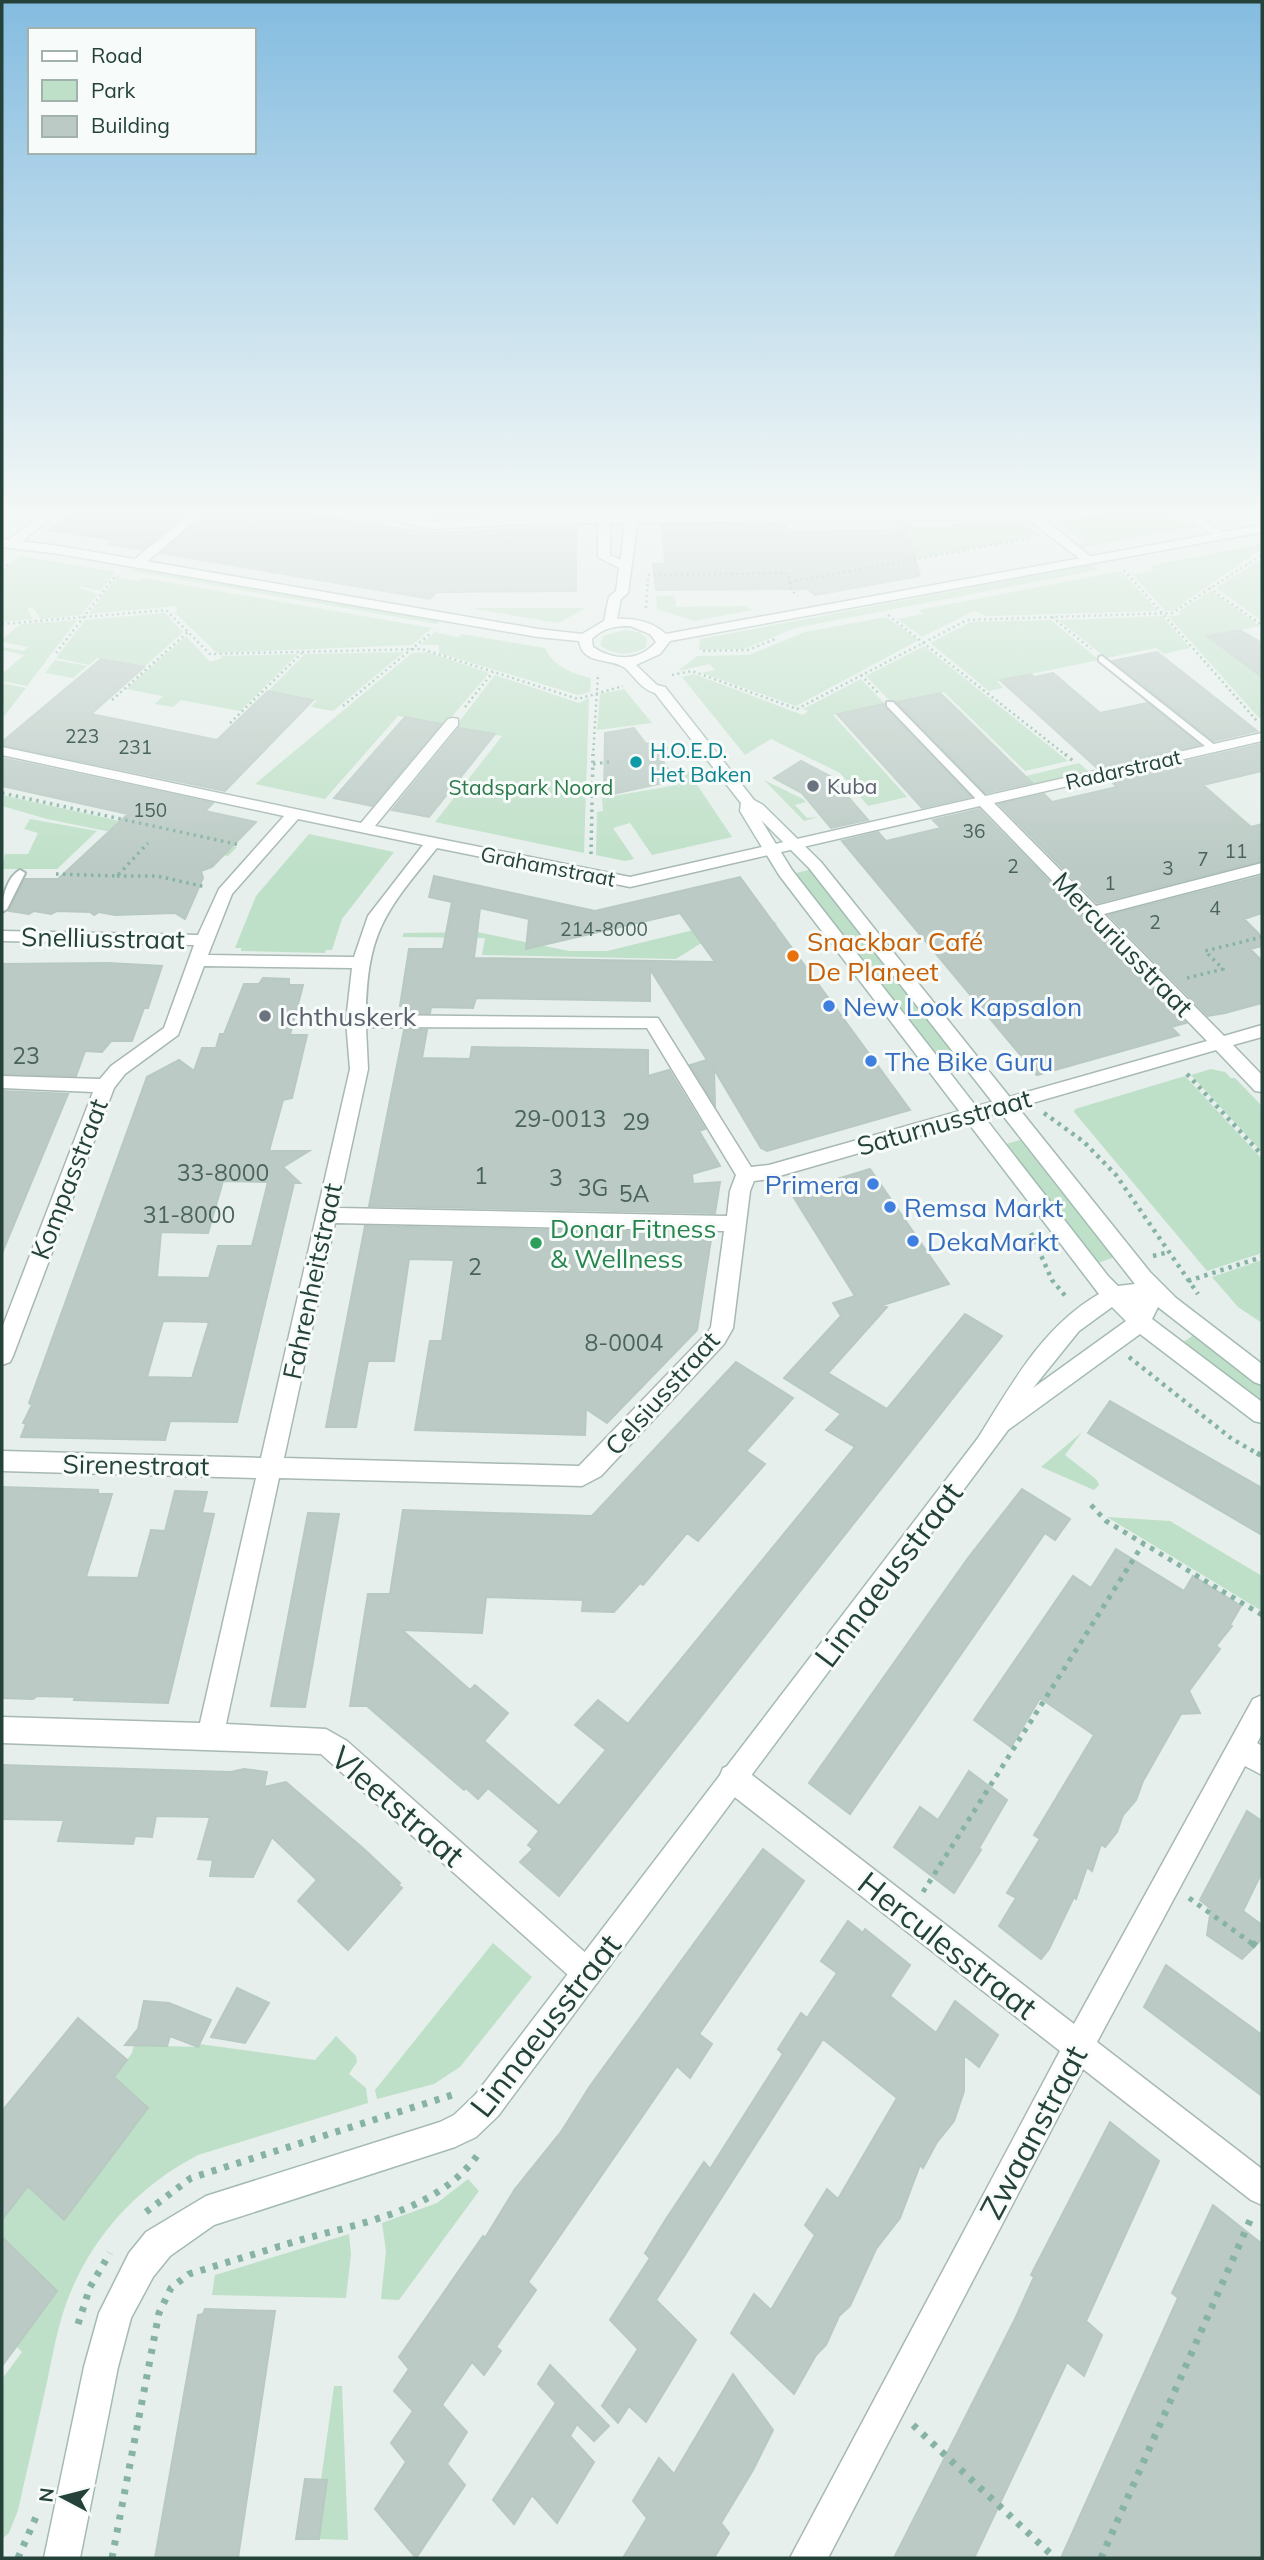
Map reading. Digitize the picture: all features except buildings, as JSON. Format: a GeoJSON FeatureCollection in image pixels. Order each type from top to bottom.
{"type":"FeatureCollection","features":[{"type":"Feature","properties":{"kind":"street"},"geometry":{"type":"LineString","coordinates":[[523,628],[585,638]]}},
{"type":"Feature","properties":{"kind":"street"},"geometry":{"type":"LineString","coordinates":[[596,628],[590,631],[585,638],[587,649],[593,654],[625,662],[642,659],[659,649],[663,638]]}},
{"type":"Feature","properties":{"kind":"street"},"geometry":{"type":"LineString","coordinates":[[652,628],[663,638],[725,628]]}},
{"type":"Feature","properties":{"kind":"street"},"geometry":{"type":"LineString","coordinates":[[642,659],[664,686],[660,690]]}},
{"type":"Feature","properties":{"kind":"street"},"geometry":{"type":"LineString","coordinates":[[625,662],[652,688],[660,690],[749,803],[758,808],[815,865],[1154,1291],[1262,1376]]}},
{"type":"Feature","properties":{"kind":"street"},"geometry":{"type":"LineString","coordinates":[[365,828],[453,722]]}},
{"type":"Feature","properties":{"kind":"street","name":"Radarstraat"},"geometry":{"type":"LineString","coordinates":[[771,850],[1262,737]]}},
{"type":"Feature","properties":{"kind":"street","name":"Grahamstraat"},"geometry":{"type":"LineString","coordinates":[[2,751],[620,881],[639,880],[771,850]]}},
{"type":"Feature","properties":{"kind":"street","name":"Mercuriusstraat"},"geometry":{"type":"LineString","coordinates":[[984,801],[1262,1086]]}},
{"type":"Feature","properties":{"kind":"street"},"geometry":{"type":"LineString","coordinates":[[749,803],[748,811],[771,850],[807,901],[1113,1295],[1140,1322],[1262,1414]]}},
{"type":"Feature","properties":{"kind":"street","name":"Kompasstraat"},"geometry":{"type":"LineString","coordinates":[[2,1356],[105,1086],[118,1070],[172,1031],[204,940],[225,892],[295,813]]}},
{"type":"Feature","properties":{"kind":"street","name":"Fahrenheitstraat"},"geometry":{"type":"LineString","coordinates":[[210,1737],[359,1069],[356,994],[372,923],[434,842]]}},
{"type":"Feature","properties":{"kind":"street"},"geometry":{"type":"LineString","coordinates":[[1091,912],[1262,868]]}},
{"type":"Feature","properties":{"kind":"street","name":"Snelliusstraat"},"geometry":{"type":"LineString","coordinates":[[2,936],[204,940]]}},
{"type":"Feature","properties":{"kind":"street","name":"Snelliusstraat"},"geometry":{"type":"LineString","coordinates":[[197,960],[363,963]]}},
{"type":"Feature","properties":{"kind":"street"},"geometry":{"type":"LineString","coordinates":[[355,1021],[652,1022],[746,1175]]}},
{"type":"Feature","properties":{"kind":"street","name":"Saturnusstraat"},"geometry":{"type":"LineString","coordinates":[[746,1175],[769,1172],[1262,1031]]}},
{"type":"Feature","properties":{"kind":"street"},"geometry":{"type":"LineString","coordinates":[[2,1082],[105,1086]]}},
{"type":"Feature","properties":{"kind":"street","name":"Celsiusstraat"},"geometry":{"type":"LineString","coordinates":[[271,1468],[582,1476],[593,1469],[716,1338],[722,1328],[740,1191],[746,1175]]}},
{"type":"Feature","properties":{"kind":"street"},"geometry":{"type":"LineString","coordinates":[[327,1215],[736,1224]]}},
{"type":"Feature","properties":{"kind":"street","name":"Linnaeusstraat"},"geometry":{"type":"LineString","coordinates":[[62,2558],[116,2313],[141,2264],[158,2244],[206,2212],[444,2136],[465,2126],[487,2105],[998,1427],[1025,1381],[1064,1331],[1113,1295],[1154,1291],[1140,1322],[998,1427]]}},
{"type":"Feature","properties":{"kind":"street","name":"Sirenestraat"},"geometry":{"type":"LineString","coordinates":[[2,1461],[271,1468]]}},
{"type":"Feature","properties":{"kind":"street","name":"Zwaanstraat"},"geometry":{"type":"LineString","coordinates":[[808,2558],[1167,1883],[1252,1755],[1262,1708]]}},
{"type":"Feature","properties":{"kind":"street","name":"Vleetstraat"},"geometry":{"type":"LineString","coordinates":[[2,1730],[326,1742],[587,1973]]}},
{"type":"Feature","properties":{"kind":"street","name":"Herculesstraat"},"geometry":{"type":"LineString","coordinates":[[733,1778],[1079,2045],[1259,2197]]}},
{"type":"Feature","properties":{"kind":"lane"},"geometry":{"type":"LineString","coordinates":[[1102,659],[1213,748]]}},
{"type":"Feature","properties":{"kind":"lane"},"geometry":{"type":"LineString","coordinates":[[890,704],[984,801]]}},
{"type":"Feature","properties":{"kind":"lane"},"geometry":{"type":"LineString","coordinates":[[2,909],[20,873]]}},
{"type":"Feature","properties":{"kind":"path"},"geometry":{"type":"LineString","coordinates":[[56,653],[74,628]]}},
{"type":"Feature","properties":{"kind":"path"},"geometry":{"type":"LineString","coordinates":[[343,706],[435,628]]}},
{"type":"Feature","properties":{"kind":"path","name":"Radarstraat"},"geometry":{"type":"LineString","coordinates":[[906,628],[1074,762]]}},
{"type":"Feature","properties":{"kind":"path"},"geometry":{"type":"LineString","coordinates":[[1066,628],[1102,659]]}},
{"type":"Feature","properties":{"kind":"path"},"geometry":{"type":"LineString","coordinates":[[1176,628],[1257,720]]}},
{"type":"Feature","properties":{"kind":"path"},"geometry":{"type":"LineString","coordinates":[[112,700],[188,632]]}},
{"type":"Feature","properties":{"kind":"path"},"geometry":{"type":"LineString","coordinates":[[230,723],[303,652]]}},
{"type":"Feature","properties":{"kind":"path"},"geometry":{"type":"LineString","coordinates":[[453,722],[493,672]]}},
{"type":"Feature","properties":{"kind":"path"},"geometry":{"type":"LineString","coordinates":[[591,876],[594,693],[598,673]]}},
{"type":"Feature","properties":{"kind":"path"},"geometry":{"type":"LineString","coordinates":[[654,751],[672,747]]}},
{"type":"Feature","properties":{"kind":"path"},"geometry":{"type":"LineString","coordinates":[[593,764],[609,762]]}},
{"type":"Feature","properties":{"kind":"path"},"geometry":{"type":"LineString","coordinates":[[2,793],[263,850]]}},
{"type":"Feature","properties":{"kind":"path"},"geometry":{"type":"LineString","coordinates":[[117,876],[148,843]]}},
{"type":"Feature","properties":{"kind":"path"},"geometry":{"type":"LineString","coordinates":[[56,874],[157,876],[225,892]]}},
{"type":"Feature","properties":{"kind":"path"},"geometry":{"type":"LineString","coordinates":[[1162,984],[1223,969],[1205,951],[1262,937]]}},
{"type":"Feature","properties":{"kind":"path"},"geometry":{"type":"LineString","coordinates":[[1171,1057],[1262,1155]]}},
{"type":"Feature","properties":{"kind":"path"},"geometry":{"type":"LineString","coordinates":[[1188,1281],[1262,1256]]}},
{"type":"Feature","properties":{"kind":"path"},"geometry":{"type":"LineString","coordinates":[[1091,1505],[1101,1517],[1262,1615]]}},
{"type":"Feature","properties":{"kind":"path"},"geometry":{"type":"LineString","coordinates":[[908,1915],[1143,1544]]}},
{"type":"Feature","properties":{"kind":"path"},"geometry":{"type":"LineString","coordinates":[[1167,1883],[1262,1950]]}},
{"type":"Feature","properties":{"kind":"path"},"geometry":{"type":"LineString","coordinates":[[112,2558],[159,2313],[171,2288],[189,2274],[398,2212],[432,2196],[461,2176],[480,2153],[487,2105]]}},
{"type":"Feature","properties":{"kind":"path"},"geometry":{"type":"LineString","coordinates":[[1101,2558],[1259,2197]]}},
{"type":"Feature","properties":{"kind":"path"},"geometry":{"type":"LineString","coordinates":[[890,2403],[1055,2558]]}},
{"type":"Feature","properties":{"kind":"green space"},"geometry":{"type":"Polygon","coordinates":[[[15,628],[71,628],[27,686],[2,681],[2,674],[24,655],[2,650],[2,647],[24,651],[28,647],[2,642],[2,639],[15,628]]]}},
{"type":"Feature","properties":{"kind":"green space"},"geometry":{"type":"Polygon","coordinates":[[[79,628],[180,628],[183,632],[144,667],[97,658],[89,665],[56,658],[79,628]]]}},
{"type":"Feature","properties":{"kind":"green space"},"geometry":{"type":"Polygon","coordinates":[[[191,628],[431,628],[412,645],[217,653],[191,628]]]}},
{"type":"Feature","properties":{"kind":"green space"},"geometry":{"type":"Polygon","coordinates":[[[756,628],[794,628],[744,649],[699,650],[700,639],[756,628]]]}},
{"type":"Feature","properties":{"kind":"green space"},"geometry":{"type":"Polygon","coordinates":[[[824,628],[902,628],[919,640],[796,706],[702,673],[715,670],[710,664],[678,671],[697,656],[749,655],[805,632],[824,628]]]}},
{"type":"Feature","properties":{"kind":"green space"},"geometry":{"type":"Polygon","coordinates":[[[910,628],[939,628],[922,637],[910,628]]]}},
{"type":"Feature","properties":{"kind":"green space"},"geometry":{"type":"Polygon","coordinates":[[[958,628],[1061,628],[1099,660],[997,681],[1003,688],[989,691],[930,643],[958,628]]]}},
{"type":"Feature","properties":{"kind":"green space"},"geometry":{"type":"Polygon","coordinates":[[[1069,628],[1173,628],[1190,648],[1164,654],[1156,648],[1106,658],[1069,628]]]}},
{"type":"Feature","properties":{"kind":"green space"},"geometry":{"type":"Polygon","coordinates":[[[1179,628],[1247,628],[1208,636],[1262,677],[1262,717],[1259,718],[1179,628]]]}},
{"type":"Feature","properties":{"kind":"green space"},"geometry":{"type":"Polygon","coordinates":[[[439,629],[437,633],[459,637],[462,634],[545,648],[553,660],[564,668],[591,678],[590,692],[578,695],[439,653],[439,645],[420,645],[439,629]]]}},
{"type":"Feature","properties":{"kind":"green space"},"geometry":{"type":"Polygon","coordinates":[[[624,630],[639,632],[647,638],[646,647],[623,653],[605,649],[600,645],[603,636],[624,630]]]}},
{"type":"Feature","properties":{"kind":"green space"},"geometry":{"type":"Polygon","coordinates":[[[186,636],[210,662],[222,658],[220,656],[298,654],[240,711],[181,700],[173,707],[155,704],[163,696],[126,689],[186,636]]]}},
{"type":"Feature","properties":{"kind":"green space"},"geometry":{"type":"Polygon","coordinates":[[[924,646],[1068,761],[1025,771],[944,692],[892,703],[866,676],[924,646]]]}},
{"type":"Feature","properties":{"kind":"green space"},"geometry":{"type":"Polygon","coordinates":[[[404,652],[333,711],[311,707],[317,700],[268,691],[305,654],[404,652]]]}},
{"type":"Feature","properties":{"kind":"green space","name":"Stadspark Noord"},"geometry":{"type":"Polygon","coordinates":[[[428,652],[489,673],[449,720],[443,724],[398,716],[325,799],[255,784],[412,653],[428,652]]]}},
{"type":"Feature","properties":{"kind":"green space"},"geometry":{"type":"Polygon","coordinates":[[[55,660],[87,666],[73,678],[45,673],[55,660]]]}},
{"type":"Feature","properties":{"kind":"green space"},"geometry":{"type":"Polygon","coordinates":[[[694,674],[803,715],[808,711],[803,709],[861,679],[885,704],[833,715],[907,797],[868,806],[840,773],[771,739],[745,755],[682,677],[694,674]]]}},
{"type":"Feature","properties":{"kind":"green space","name":"Stadspark Noord"},"geometry":{"type":"Polygon","coordinates":[[[495,675],[579,703],[589,698],[584,853],[435,822],[502,736],[455,727],[495,675]]]}},
{"type":"Feature","properties":{"kind":"green space"},"geometry":{"type":"Polygon","coordinates":[[[2,683],[26,688],[2,719],[4,706],[2,683]]]}},
{"type":"Feature","properties":{"kind":"green space","name":"Stadspark Noord"},"geometry":{"type":"Polygon","coordinates":[[[624,689],[652,723],[597,730],[600,694],[624,689]]]}},
{"type":"Feature","properties":{"kind":"green space"},"geometry":{"type":"Polygon","coordinates":[[[1079,763],[1088,771],[1030,785],[1022,777],[1079,763]]]}},
{"type":"Feature","properties":{"kind":"green space"},"geometry":{"type":"Polygon","coordinates":[[[686,768],[732,837],[652,855],[630,823],[613,828],[634,859],[625,861],[596,855],[597,812],[603,811],[602,798],[677,785],[680,788],[670,772],[686,768]]]}},
{"type":"Feature","properties":{"kind":"green space"},"geometry":{"type":"Polygon","coordinates":[[[764,780],[803,799],[806,802],[795,805],[807,818],[819,817],[804,821],[764,780]]]}},
{"type":"Feature","properties":{"kind":"green space"},"geometry":{"type":"Polygon","coordinates":[[[2,795],[237,847],[228,856],[47,819],[2,806],[2,795]]]}},
{"type":"Feature","properties":{"kind":"green space"},"geometry":{"type":"Polygon","coordinates":[[[30,819],[97,831],[57,869],[2,869],[5,854],[28,854],[38,833],[24,829],[30,819]]]}},
{"type":"Feature","properties":{"kind":"green space"},"geometry":{"type":"Polygon","coordinates":[[[309,834],[394,852],[342,919],[332,950],[326,950],[325,953],[241,951],[241,948],[235,948],[256,896],[309,834]]]}},
{"type":"Feature","properties":{"kind":"green space"},"geometry":{"type":"Polygon","coordinates":[[[813,869],[971,1068],[947,1074],[792,874],[813,869]]]}},
{"type":"Feature","properties":{"kind":"green space"},"geometry":{"type":"Polygon","coordinates":[[[774,921],[777,924],[703,942],[676,959],[482,955],[485,938],[402,937],[404,933],[477,932],[569,951],[607,951],[714,925],[735,927],[774,921]]]}},
{"type":"Feature","properties":{"kind":"green space"},"geometry":{"type":"Polygon","coordinates":[[[1211,1069],[1225,1072],[1235,1078],[1262,1106],[1262,1152],[1191,1075],[1211,1069]]]}},
{"type":"Feature","properties":{"kind":"green space"},"geometry":{"type":"Polygon","coordinates":[[[1185,1076],[1262,1159],[1262,1253],[1207,1271],[1074,1112],[1075,1109],[1185,1076]]]}},
{"type":"Feature","properties":{"kind":"green space"},"geometry":{"type":"Polygon","coordinates":[[[1026,1138],[1118,1256],[1095,1264],[1003,1145],[1026,1138]]]}},
{"type":"Feature","properties":{"kind":"green space"},"geometry":{"type":"Polygon","coordinates":[[[1262,1260],[1262,1323],[1238,1307],[1212,1277],[1262,1260]]]}},
{"type":"Feature","properties":{"kind":"green space"},"geometry":{"type":"Polygon","coordinates":[[[1195,1334],[1262,1383],[1262,1406],[1184,1346],[1182,1343],[1195,1334]]]}},
{"type":"Feature","properties":{"kind":"green space"},"geometry":{"type":"Polygon","coordinates":[[[1082,1432],[1065,1455],[1097,1480],[1099,1485],[1094,1490],[1041,1467],[1082,1432]]]}},
{"type":"Feature","properties":{"kind":"green space"},"geometry":{"type":"Polygon","coordinates":[[[1107,1517],[1170,1521],[1262,1576],[1262,1611],[1107,1517]]]}},
{"type":"Feature","properties":{"kind":"green space"},"geometry":{"type":"Polygon","coordinates":[[[493,1943],[532,1977],[460,2067],[434,2084],[377,2099],[375,2090],[493,1943]]]}},
{"type":"Feature","properties":{"kind":"green space"},"geometry":{"type":"Polygon","coordinates":[[[336,2036],[356,2056],[357,2062],[349,2074],[366,2088],[368,2103],[198,2155],[175,2168],[133,2201],[99,2241],[72,2288],[63,2313],[18,2510],[9,2533],[2,2539],[2,2379],[22,2352],[16,2346],[56,2291],[2,2237],[2,2220],[28,2186],[64,2219],[148,2108],[114,2077],[132,2053],[134,2045],[197,2047],[199,2044],[315,2060],[336,2036]]]}},
{"type":"Feature","properties":{"kind":"green space"},"geometry":{"type":"Polygon","coordinates":[[[468,2179],[479,2191],[399,2300],[381,2299],[386,2251],[382,2223],[437,2203],[468,2179]]]}},
{"type":"Feature","properties":{"kind":"green space"},"geometry":{"type":"Polygon","coordinates":[[[349,2234],[351,2254],[346,2298],[212,2295],[215,2275],[349,2234]]]}},
{"type":"Feature","properties":{"kind":"green space"},"geometry":{"type":"Polygon","coordinates":[[[334,2386],[342,2386],[348,2540],[319,2539],[327,2481],[321,2480],[334,2386]]]}},
{"type":"Feature","properties":{"kind":"place","name":"H.O.E.D. Het Baken"},"geometry":{"type":"Point","coordinates":[636,762]}},
{"type":"Feature","properties":{"kind":"place","name":"Kuba"},"geometry":{"type":"Point","coordinates":[813,786]}},
{"type":"Feature","properties":{"kind":"place","name":"Snackbar Café De Planeet"},"geometry":{"type":"Point","coordinates":[793,956]}},
{"type":"Feature","properties":{"kind":"place","name":"New Look Kapsalon"},"geometry":{"type":"Point","coordinates":[829,1006]}},
{"type":"Feature","properties":{"kind":"place","name":"Ichthuskerk"},"geometry":{"type":"Point","coordinates":[265,1016]}},
{"type":"Feature","properties":{"kind":"place","name":"The Bike Guru"},"geometry":{"type":"Point","coordinates":[871,1061]}},
{"type":"Feature","properties":{"kind":"place","name":"Primera"},"geometry":{"type":"Point","coordinates":[873,1184]}},
{"type":"Feature","properties":{"kind":"place","name":"Remsa Markt"},"geometry":{"type":"Point","coordinates":[890,1207]}},
{"type":"Feature","properties":{"kind":"place","name":"DekaMarkt"},"geometry":{"type":"Point","coordinates":[913,1241]}},
{"type":"Feature","properties":{"kind":"place","name":"Donar Fitness & Wellness"},"geometry":{"type":"Point","coordinates":[536,1243]}}]}
